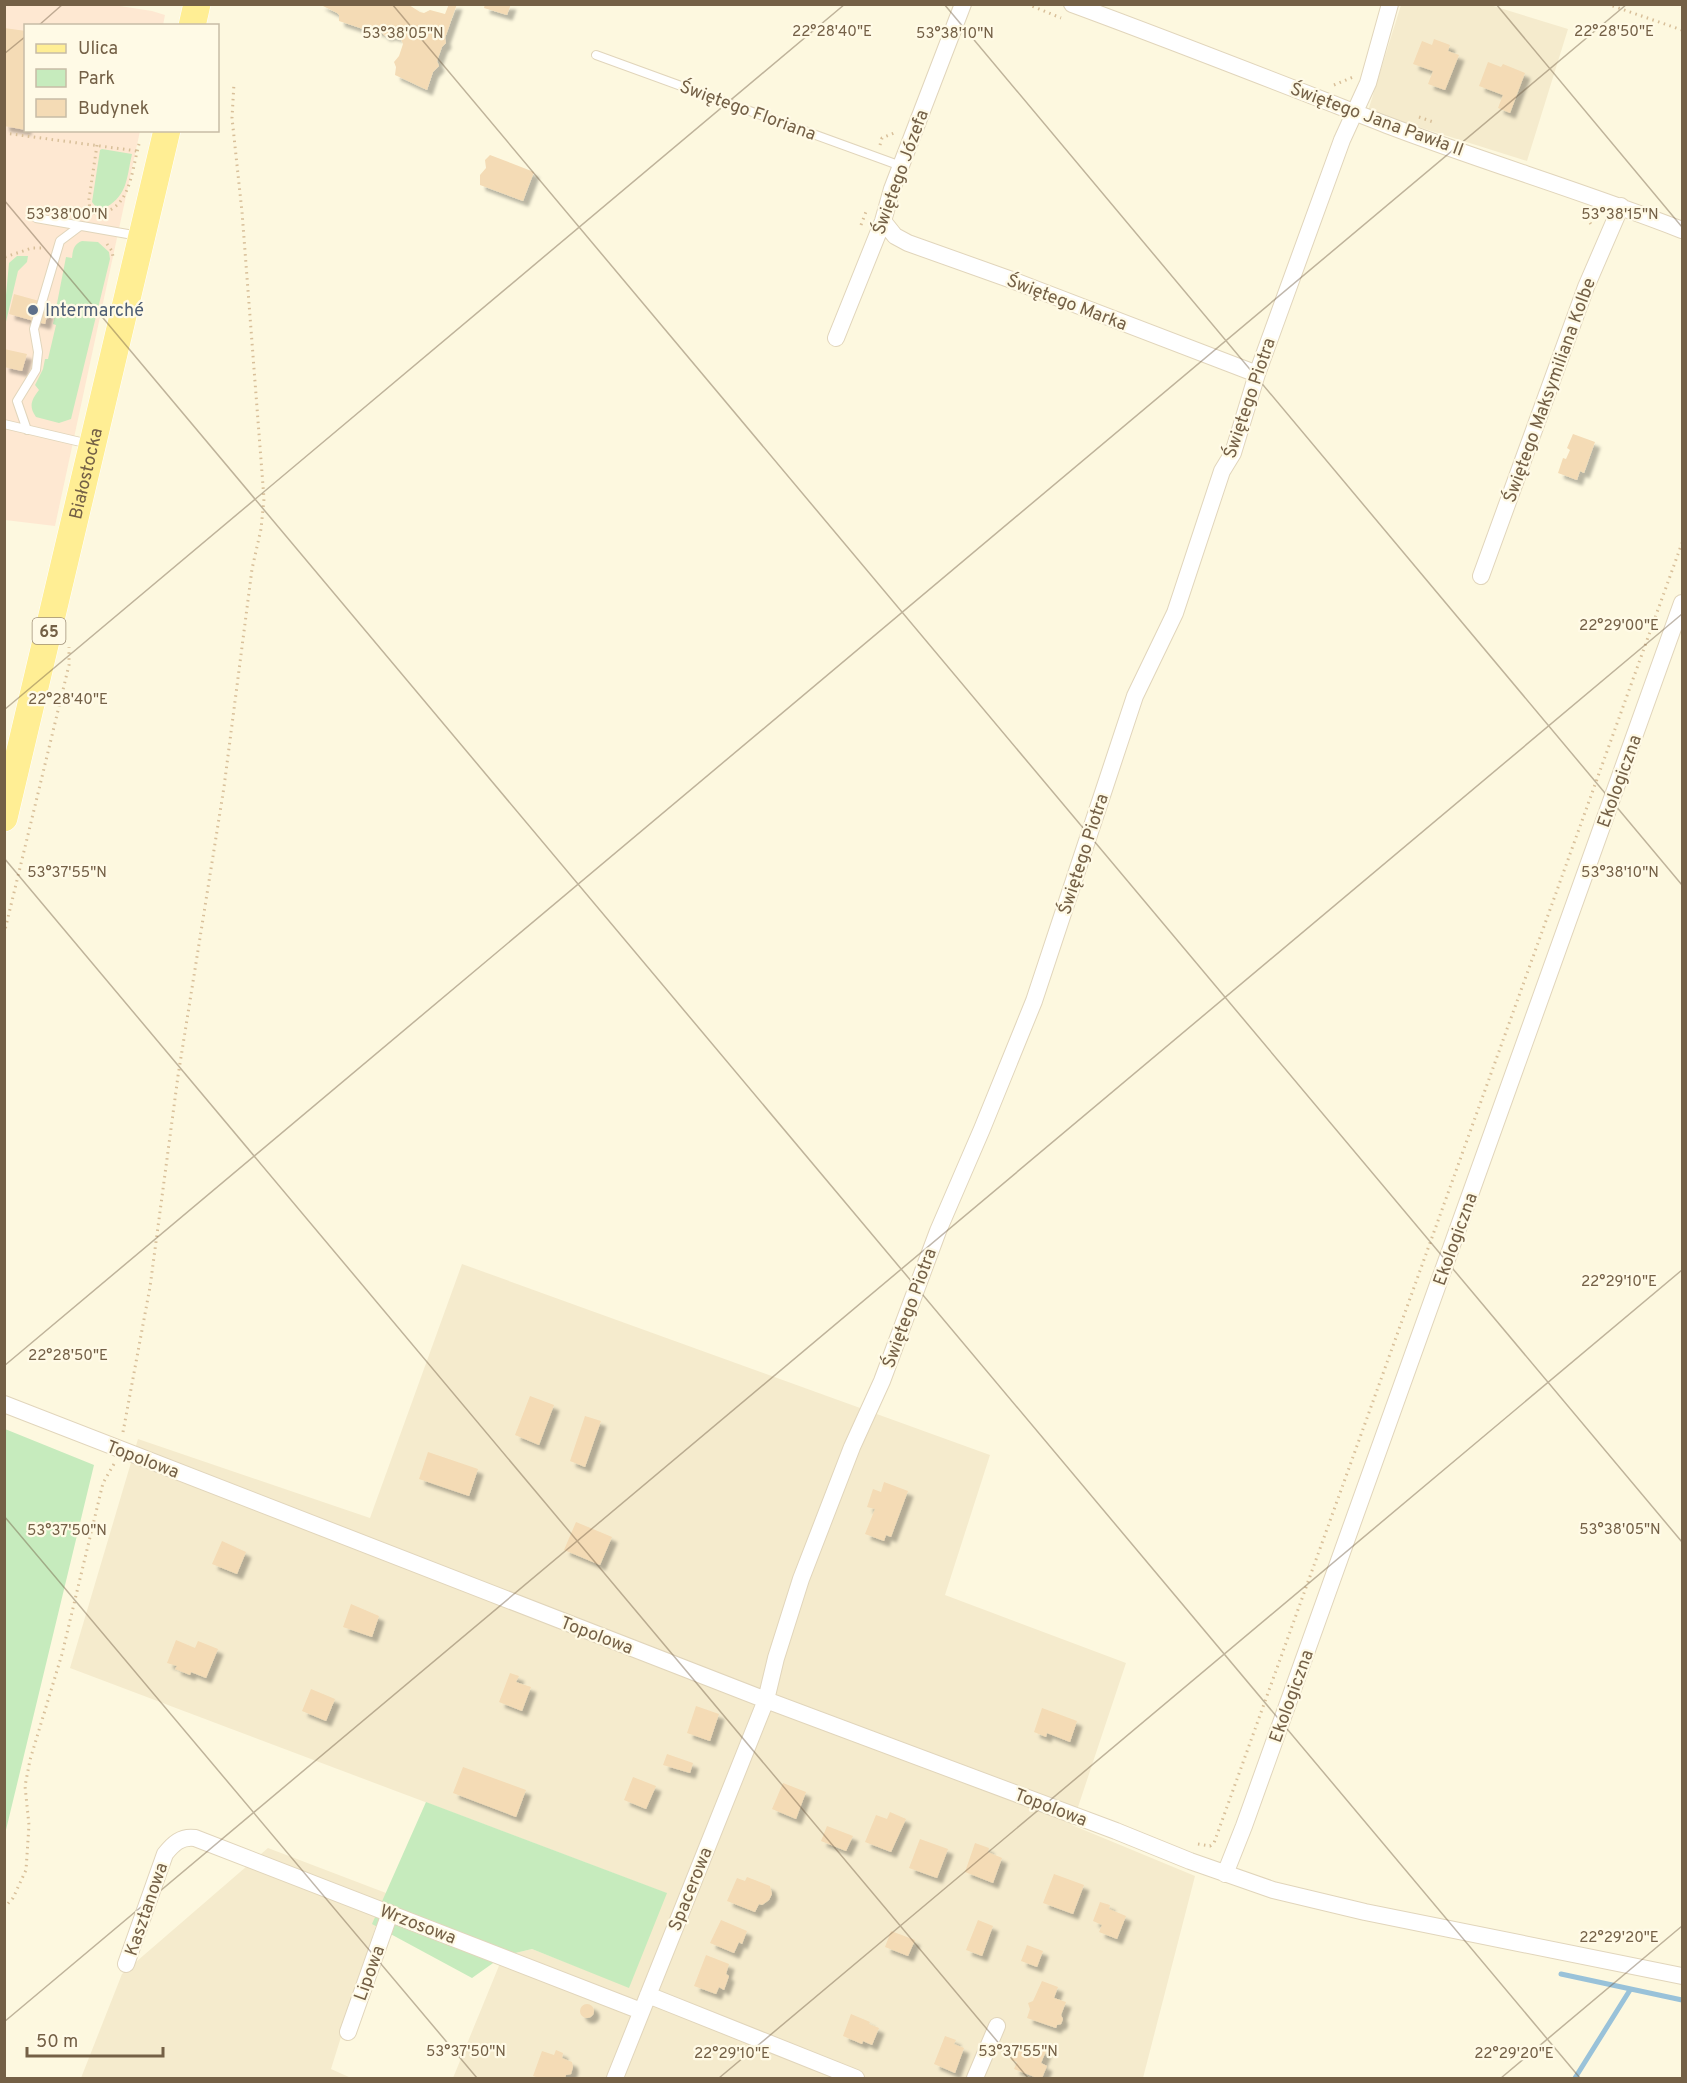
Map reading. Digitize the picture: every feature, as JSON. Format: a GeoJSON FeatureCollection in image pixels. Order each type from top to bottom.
{"type":"FeatureCollection","features":[{"type":"Feature","properties":{"kind":"main road","name":"Białostocka"},"geometry":{"type":"LineString","coordinates":[[4,818],[167,132]]}},
{"type":"Feature","properties":{"kind":"street","name":"Świętego Józefa"},"geometry":{"type":"LineString","coordinates":[[836,338],[883,221],[888,200],[963,4]]}},
{"type":"Feature","properties":{"kind":"street","name":"Świętego Jana Pawła II"},"geometry":{"type":"LineString","coordinates":[[1072,4],[1355,111],[1386,125],[1621,206],[1683,230]]}},
{"type":"Feature","properties":{"kind":"street","name":"Świętego Piotra"},"geometry":{"type":"LineString","coordinates":[[765,1701],[801,1579],[852,1447],[882,1381],[938,1231],[1034,1001],[1135,696],[1175,613],[1222,471],[1233,453],[1257,374],[1355,111],[1368,83],[1390,4]]}},
{"type":"Feature","properties":{"kind":"street","name":"Świętego Maksymiliana Kolbe"},"geometry":{"type":"LineString","coordinates":[[1481,576],[1582,297],[1621,206]]}},
{"type":"Feature","properties":{"kind":"street","name":"Świętego Marka"},"geometry":{"type":"LineString","coordinates":[[883,221],[895,236],[908,243],[1010,279],[1257,374]]}},
{"type":"Feature","properties":{"kind":"street","name":"Ekologiczna"},"geometry":{"type":"LineString","coordinates":[[1225,1874],[1683,603]]}},
{"type":"Feature","properties":{"kind":"street","name":"Topolowa"},"geometry":{"type":"LineString","coordinates":[[4,1404],[116,1457],[1225,1874],[1273,1890],[1365,1912],[1683,1976]]}},
{"type":"Feature","properties":{"kind":"street","name":"Spacerowa"},"geometry":{"type":"LineString","coordinates":[[615,2079],[765,1701]]}},
{"type":"Feature","properties":{"kind":"street","name":"Kasztanowa"},"geometry":{"type":"LineString","coordinates":[[126,1964],[165,1854],[180,1840],[188,1837],[195,1838]]}},
{"type":"Feature","properties":{"kind":"street","name":"Wrzosowa"},"geometry":{"type":"LineString","coordinates":[[195,1838],[390,1913],[856,2079]]}},
{"type":"Feature","properties":{"kind":"street","name":"Lipowa"},"geometry":{"type":"LineString","coordinates":[[348,2032],[390,1913]]}},
{"type":"Feature","properties":{"kind":"street"},"geometry":{"type":"LineString","coordinates":[[975,2079],[997,2026]]}},
{"type":"Feature","properties":{"kind":"lane","name":"Świętego Floriana"},"geometry":{"type":"LineString","coordinates":[[596,55],[901,166]]}},
{"type":"Feature","properties":{"kind":"lane"},"geometry":{"type":"LineString","coordinates":[[36,218],[142,237]]}},
{"type":"Feature","properties":{"kind":"lane"},"geometry":{"type":"LineString","coordinates":[[27,430],[17,400],[36,370],[38,352],[34,329],[60,241],[80,226]]}},
{"type":"Feature","properties":{"kind":"lane"},"geometry":{"type":"LineString","coordinates":[[4,424],[93,445]]}},
{"type":"Feature","properties":{"kind":"path"},"geometry":{"type":"LineString","coordinates":[[1607,4],[1683,30]]}},
{"type":"Feature","properties":{"kind":"path"},"geometry":{"type":"LineString","coordinates":[[1329,82],[1335,85],[1351,77],[1368,83]]}},
{"type":"Feature","properties":{"kind":"path"},"geometry":{"type":"LineString","coordinates":[[4,1908],[13,1898],[26,1870],[29,1825],[25,1786],[30,1760],[62,1653],[103,1483],[116,1457],[150,1287],[178,1076],[225,787],[252,569],[261,530],[264,499],[242,212],[232,118],[234,83]]}},
{"type":"Feature","properties":{"kind":"path"},"geometry":{"type":"LineString","coordinates":[[1414,115],[1437,123]]}},
{"type":"Feature","properties":{"kind":"path"},"geometry":{"type":"LineString","coordinates":[[4,133],[137,151]]}},
{"type":"Feature","properties":{"kind":"path"},"geometry":{"type":"LineString","coordinates":[[97,145],[89,199],[90,213],[100,214],[117,207],[126,196],[140,141]]}},
{"type":"Feature","properties":{"kind":"path"},"geometry":{"type":"LineString","coordinates":[[106,243],[112,251],[113,259]]}},
{"type":"Feature","properties":{"kind":"path"},"geometry":{"type":"LineString","coordinates":[[5,257],[32,248],[44,248]]}},
{"type":"Feature","properties":{"kind":"path"},"geometry":{"type":"LineString","coordinates":[[1214,1843],[1683,543]]}},
{"type":"Feature","properties":{"kind":"path"},"geometry":{"type":"LineString","coordinates":[[4,934],[69,665],[69,645]]}},
{"type":"Feature","properties":{"kind":"path"},"geometry":{"type":"LineString","coordinates":[[116,1457],[124,1468]]}},
{"type":"Feature","properties":{"kind":"shaded area"},"geometry":{"type":"Polygon","coordinates":[[[107,4],[165,15],[163,24],[24,24],[24,132],[140,132],[55,526],[5,520],[5,5],[107,4]]]}},
{"type":"Feature","properties":{"kind":"shaded area"},"geometry":{"type":"Polygon","coordinates":[[[1401,5],[1490,5],[1568,29],[1527,161],[1368,111],[1401,5]]]}},
{"type":"Feature","properties":{"kind":"shaded area"},"geometry":{"type":"Polygon","coordinates":[[[462,1264],[990,1455],[945,1595],[1126,1663],[1072,1825],[1195,1876],[1143,2078],[453,2078],[503,1956],[532,1949],[629,1987],[666,1893],[70,1668],[138,1439],[370,1518],[462,1264]]]}},
{"type":"Feature","properties":{"kind":"shaded area"},"geometry":{"type":"Polygon","coordinates":[[[268,1848],[386,1893],[331,2069],[351,2078],[81,2078],[122,1974],[268,1848]]]}},
{"type":"Feature","properties":{"kind":"green space"},"geometry":{"type":"Polygon","coordinates":[[[102,149],[132,154],[127,180],[121,193],[110,205],[101,210],[92,202],[102,149]]]}},
{"type":"Feature","properties":{"kind":"green space"},"geometry":{"type":"Polygon","coordinates":[[[82,241],[98,242],[109,252],[110,259],[71,419],[59,423],[36,417],[32,403],[39,390],[35,385],[45,359],[48,359],[56,325],[53,324],[66,257],[72,258],[74,247],[82,241]]]}},
{"type":"Feature","properties":{"kind":"green space"},"geometry":{"type":"Polygon","coordinates":[[[17,256],[28,256],[27,262],[18,271],[5,326],[9,263],[17,256]]]}},
{"type":"Feature","properties":{"kind":"green space"},"geometry":{"type":"Polygon","coordinates":[[[5,1429],[94,1465],[5,1834],[5,1429]]]}},
{"type":"Feature","properties":{"kind":"green space"},"geometry":{"type":"Polygon","coordinates":[[[426,1802],[667,1893],[629,1988],[532,1949],[503,1956],[472,1978],[372,1924],[426,1802]]]}},
{"type":"Feature","properties":{"kind":"building"},"geometry":{"type":"Polygon","coordinates":[[[319,4],[397,4],[409,5],[424,13],[430,10],[445,14],[449,4],[457,4],[445,38],[446,43],[437,61],[439,66],[433,72],[427,90],[395,75],[394,62],[403,44],[400,37],[385,36],[381,32],[366,27],[366,30],[339,21],[337,13],[319,4]]]}},
{"type":"Feature","properties":{"kind":"building"},"geometry":{"type":"Polygon","coordinates":[[[485,4],[511,4],[507,15],[484,8],[485,4]]]}},
{"type":"Feature","properties":{"kind":"building"},"geometry":{"type":"Polygon","coordinates":[[[4,28],[24,31],[24,130],[4,126],[4,28]]]}},
{"type":"Feature","properties":{"kind":"building"},"geometry":{"type":"Polygon","coordinates":[[[1434,39],[1450,45],[1448,51],[1459,55],[1445,90],[1428,84],[1433,71],[1413,64],[1422,41],[1432,45],[1434,39]]]}},
{"type":"Feature","properties":{"kind":"building"},"geometry":{"type":"Polygon","coordinates":[[[1488,62],[1501,67],[1503,64],[1525,73],[1510,113],[1498,108],[1503,95],[1479,86],[1488,62]]]}},
{"type":"Feature","properties":{"kind":"building"},"geometry":{"type":"Polygon","coordinates":[[[490,155],[534,172],[523,201],[480,185],[480,175],[486,168],[485,160],[490,155]]]}},
{"type":"Feature","properties":{"kind":"building"},"geometry":{"type":"Polygon","coordinates":[[[14,294],[50,304],[45,324],[9,314],[14,294]]]}},
{"type":"Feature","properties":{"kind":"building"},"geometry":{"type":"Polygon","coordinates":[[[4,349],[27,354],[22,371],[4,367],[4,349]]]}},
{"type":"Feature","properties":{"kind":"building"},"geometry":{"type":"Polygon","coordinates":[[[1573,434],[1595,442],[1584,473],[1580,471],[1577,480],[1558,473],[1563,458],[1566,459],[1570,450],[1567,448],[1573,434]]]}},
{"type":"Feature","properties":{"kind":"building"},"geometry":{"type":"Polygon","coordinates":[[[530,1396],[554,1405],[539,1445],[515,1435],[530,1396]]]}},
{"type":"Feature","properties":{"kind":"building"},"geometry":{"type":"Polygon","coordinates":[[[585,1416],[601,1421],[585,1467],[570,1461],[585,1416]]]}},
{"type":"Feature","properties":{"kind":"building"},"geometry":{"type":"Polygon","coordinates":[[[428,1452],[478,1469],[469,1496],[419,1479],[428,1452]]]}},
{"type":"Feature","properties":{"kind":"building"},"geometry":{"type":"Polygon","coordinates":[[[884,1482],[908,1491],[891,1537],[886,1535],[884,1541],[865,1534],[875,1509],[867,1507],[873,1489],[881,1492],[884,1482]]]}},
{"type":"Feature","properties":{"kind":"building"},"geometry":{"type":"Polygon","coordinates":[[[576,1522],[612,1537],[600,1565],[564,1550],[576,1522]]]}},
{"type":"Feature","properties":{"kind":"building"},"geometry":{"type":"Polygon","coordinates":[[[222,1541],[246,1552],[237,1574],[212,1564],[222,1541]]]}},
{"type":"Feature","properties":{"kind":"building"},"geometry":{"type":"Polygon","coordinates":[[[351,1604],[379,1616],[372,1637],[343,1627],[351,1604]]]}},
{"type":"Feature","properties":{"kind":"building"},"geometry":{"type":"Polygon","coordinates":[[[176,1640],[195,1648],[198,1641],[218,1649],[206,1678],[191,1672],[190,1675],[175,1669],[177,1666],[167,1663],[176,1640]]]}},
{"type":"Feature","properties":{"kind":"building"},"geometry":{"type":"Polygon","coordinates":[[[510,1673],[519,1676],[516,1682],[531,1687],[522,1711],[499,1702],[510,1673]]]}},
{"type":"Feature","properties":{"kind":"building"},"geometry":{"type":"Polygon","coordinates":[[[311,1689],[335,1699],[326,1721],[302,1711],[311,1689]]]}},
{"type":"Feature","properties":{"kind":"building"},"geometry":{"type":"Polygon","coordinates":[[[696,1706],[719,1714],[710,1741],[687,1733],[696,1706]]]}},
{"type":"Feature","properties":{"kind":"building"},"geometry":{"type":"Polygon","coordinates":[[[1042,1708],[1077,1721],[1070,1742],[1047,1733],[1046,1737],[1034,1732],[1042,1708]]]}},
{"type":"Feature","properties":{"kind":"building"},"geometry":{"type":"Polygon","coordinates":[[[667,1754],[693,1763],[690,1773],[663,1765],[667,1754]]]}},
{"type":"Feature","properties":{"kind":"building"},"geometry":{"type":"Polygon","coordinates":[[[463,1767],[526,1790],[516,1817],[453,1793],[463,1767]]]}},
{"type":"Feature","properties":{"kind":"building"},"geometry":{"type":"Polygon","coordinates":[[[633,1777],[656,1786],[646,1809],[624,1800],[633,1777]]]}},
{"type":"Feature","properties":{"kind":"building"},"geometry":{"type":"Polygon","coordinates":[[[783,1783],[806,1792],[796,1819],[772,1809],[783,1783]]]}},
{"type":"Feature","properties":{"kind":"building"},"geometry":{"type":"Polygon","coordinates":[[[890,1812],[906,1819],[891,1852],[865,1842],[876,1815],[887,1819],[890,1812]]]}},
{"type":"Feature","properties":{"kind":"building"},"geometry":{"type":"Polygon","coordinates":[[[827,1826],[853,1836],[846,1851],[821,1841],[827,1826]]]}},
{"type":"Feature","properties":{"kind":"building"},"geometry":{"type":"Polygon","coordinates":[[[920,1839],[948,1849],[937,1878],[909,1868],[920,1839]]]}},
{"type":"Feature","properties":{"kind":"building"},"geometry":{"type":"Polygon","coordinates":[[[975,1843],[989,1848],[988,1852],[1002,1858],[993,1883],[965,1872],[975,1843]]]}},
{"type":"Feature","properties":{"kind":"building"},"geometry":{"type":"Polygon","coordinates":[[[1054,1874],[1084,1885],[1073,1914],[1043,1903],[1054,1874]]]}},
{"type":"Feature","properties":{"kind":"building"},"geometry":{"type":"Polygon","coordinates":[[[747,1877],[770,1886],[772,1894],[769,1900],[762,1905],[759,1904],[755,1912],[727,1901],[737,1878],[745,1881],[747,1877]]]}},
{"type":"Feature","properties":{"kind":"building"},"geometry":{"type":"Polygon","coordinates":[[[1100,1902],[1110,1905],[1109,1909],[1126,1916],[1117,1939],[1099,1932],[1102,1925],[1093,1921],[1100,1902]]]}},
{"type":"Feature","properties":{"kind":"building"},"geometry":{"type":"Polygon","coordinates":[[[721,1920],[747,1931],[742,1944],[739,1942],[734,1953],[710,1943],[721,1920]]]}},
{"type":"Feature","properties":{"kind":"building"},"geometry":{"type":"Polygon","coordinates":[[[978,1920],[993,1926],[982,1956],[966,1950],[978,1920]]]}},
{"type":"Feature","properties":{"kind":"building"},"geometry":{"type":"Polygon","coordinates":[[[891,1931],[915,1940],[908,1956],[885,1947],[891,1931]]]}},
{"type":"Feature","properties":{"kind":"building"},"geometry":{"type":"Polygon","coordinates":[[[1027,1945],[1043,1951],[1037,1967],[1021,1961],[1027,1945]]]}},
{"type":"Feature","properties":{"kind":"building"},"geometry":{"type":"Polygon","coordinates":[[[706,1955],[729,1964],[726,1974],[729,1976],[724,1990],[719,1987],[716,1994],[694,1986],[706,1955]]]}},
{"type":"Feature","properties":{"kind":"building"},"geometry":{"type":"Polygon","coordinates":[[[1042,1981],[1058,1987],[1054,1998],[1066,2002],[1061,2015],[1063,2019],[1056,2028],[1027,2018],[1030,2009],[1028,2003],[1033,2001],[1042,1981]]]}},
{"type":"Feature","properties":{"kind":"building"},"geometry":{"type":"Polygon","coordinates":[[[584,2004],[590,2004],[594,2011],[590,2018],[584,2018],[580,2014],[580,2008],[584,2004]]]}},
{"type":"Feature","properties":{"kind":"building"},"geometry":{"type":"Polygon","coordinates":[[[851,2014],[879,2028],[872,2045],[863,2041],[862,2044],[843,2036],[851,2014]]]}},
{"type":"Feature","properties":{"kind":"building"},"geometry":{"type":"Polygon","coordinates":[[[945,2036],[956,2040],[954,2044],[964,2048],[955,2073],[934,2064],[945,2036]]]}},
{"type":"Feature","properties":{"kind":"building"},"geometry":{"type":"Polygon","coordinates":[[[1025,2043],[1046,2051],[1041,2063],[1047,2066],[1042,2078],[1014,2069],[1017,2062],[1011,2060],[1016,2048],[1022,2051],[1025,2043]]]}},
{"type":"Feature","properties":{"kind":"building"},"geometry":{"type":"Polygon","coordinates":[[[556,2050],[563,2053],[562,2058],[572,2062],[571,2074],[566,2075],[565,2078],[533,2076],[542,2051],[554,2055],[556,2050]]]}},
{"type":"Feature","properties":{"kind":"waterway"},"geometry":{"type":"LineString","coordinates":[[1561,1974],[1682,2000]]}},
{"type":"Feature","properties":{"kind":"waterway"},"geometry":{"type":"LineString","coordinates":[[1575,2078],[1630,1990]]}},
{"type":"Feature","properties":{"kind":"place","name":"Intermarché"},"geometry":{"type":"Point","coordinates":[33,310]}}]}
